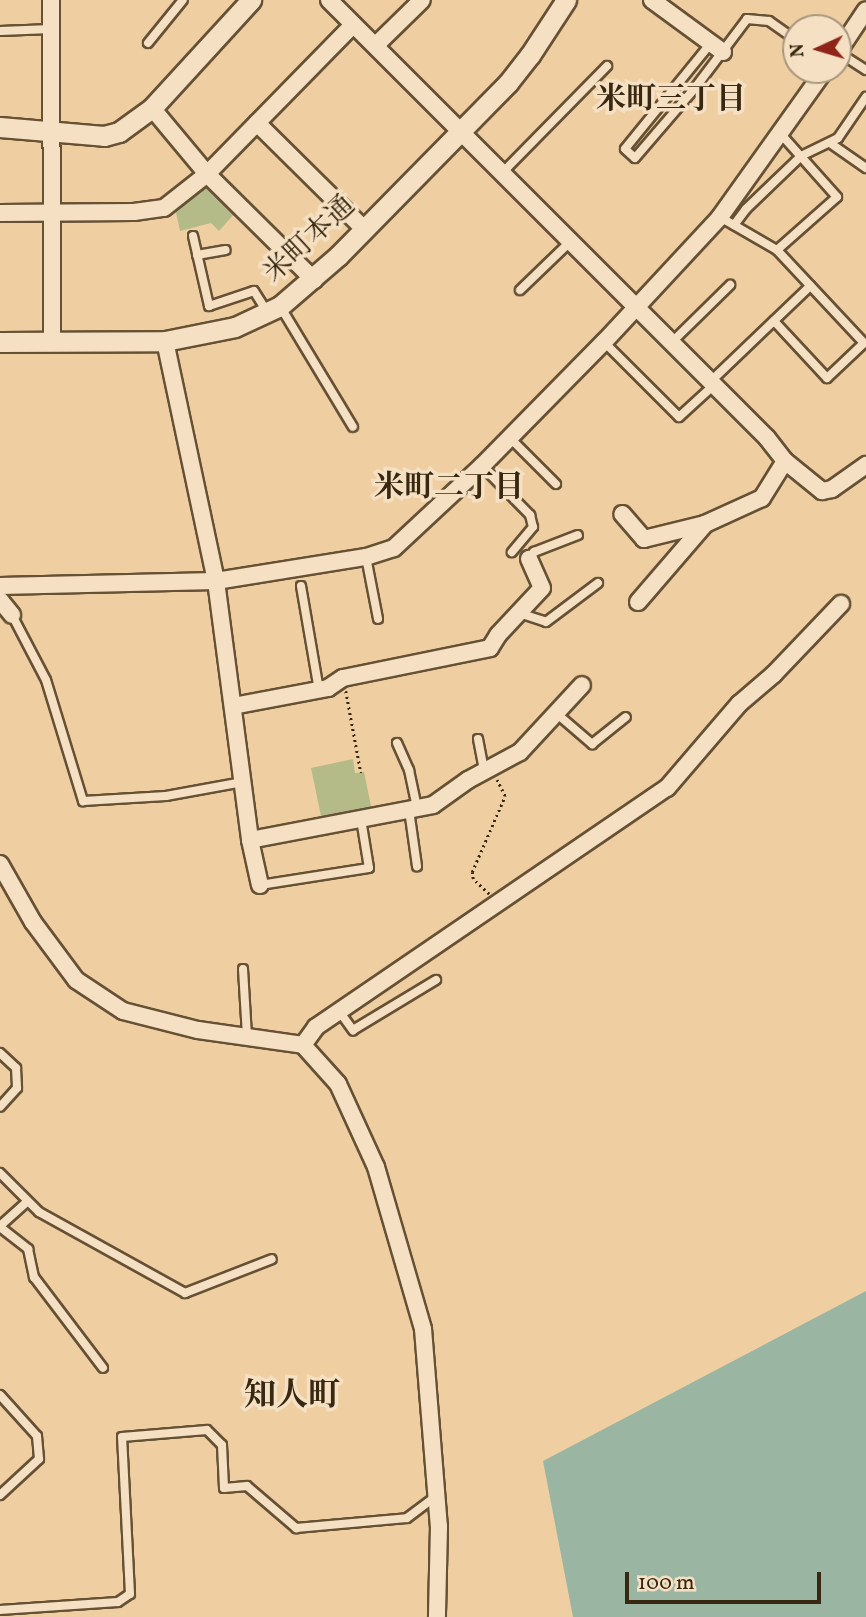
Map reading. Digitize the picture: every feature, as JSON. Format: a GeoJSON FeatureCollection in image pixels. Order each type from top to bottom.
{"type":"FeatureCollection","features":[{"type":"Feature","properties":{"kind":"street"},"geometry":{"type":"LineString","coordinates":[[51,0],[52,341]]}},
{"type":"Feature","properties":{"kind":"street"},"geometry":{"type":"LineString","coordinates":[[0,127],[104,136],[120,132],[152,108],[251,0]]}},
{"type":"Feature","properties":{"kind":"street"},"geometry":{"type":"LineString","coordinates":[[329,0],[767,438],[785,461],[822,491],[832,489],[866,465]]}},
{"type":"Feature","properties":{"kind":"street"},"geometry":{"type":"LineString","coordinates":[[376,45],[422,0]]}},
{"type":"Feature","properties":{"kind":"street","name":"米町本通"},"geometry":{"type":"LineString","coordinates":[[0,342],[165,341],[235,327],[274,310],[314,280],[460,131],[523,64],[566,0]]}},
{"type":"Feature","properties":{"kind":"street"},"geometry":{"type":"LineString","coordinates":[[652,0],[717,47]]}},
{"type":"Feature","properties":{"kind":"street"},"geometry":{"type":"LineString","coordinates":[[852,31],[866,10]]}},
{"type":"Feature","properties":{"kind":"street"},"geometry":{"type":"LineString","coordinates":[[0,213],[134,212],[164,208],[207,174],[353,25]]}},
{"type":"Feature","properties":{"kind":"street"},"geometry":{"type":"LineString","coordinates":[[0,586],[216,581],[366,557],[394,548],[482,466],[637,308],[727,221],[780,132],[815,84]]}},
{"type":"Feature","properties":{"kind":"street"},"geometry":{"type":"LineString","coordinates":[[152,108],[207,174],[314,280]]}},
{"type":"Feature","properties":{"kind":"street"},"geometry":{"type":"LineString","coordinates":[[257,123],[364,229]]}},
{"type":"Feature","properties":{"kind":"street"},"geometry":{"type":"LineString","coordinates":[[165,341],[216,581],[250,840],[260,885]]}},
{"type":"Feature","properties":{"kind":"street"},"geometry":{"type":"LineString","coordinates":[[622,514],[644,539],[705,524],[762,498],[785,461]]}},
{"type":"Feature","properties":{"kind":"street"},"geometry":{"type":"LineString","coordinates":[[638,602],[705,524]]}},
{"type":"Feature","properties":{"kind":"street"},"geometry":{"type":"LineString","coordinates":[[233,706],[319,690],[343,678],[490,648],[542,588],[529,559]]}},
{"type":"Feature","properties":{"kind":"street"},"geometry":{"type":"LineString","coordinates":[[0,600],[12,615]]}},
{"type":"Feature","properties":{"kind":"street"},"geometry":{"type":"LineString","coordinates":[[303,1045],[316,1027],[499,905],[667,788],[738,704],[774,674],[841,604]]}},
{"type":"Feature","properties":{"kind":"street"},"geometry":{"type":"LineString","coordinates":[[250,840],[433,805],[520,752],[582,685]]}},
{"type":"Feature","properties":{"kind":"street"},"geometry":{"type":"LineString","coordinates":[[0,864],[33,922],[76,980],[123,1011],[198,1030],[303,1045],[338,1084],[376,1167],[423,1329],[436,1496],[437,1617]]}},
{"type":"Feature","properties":{"kind":"lane"},"geometry":{"type":"LineString","coordinates":[[148,43],[183,0]]}},
{"type":"Feature","properties":{"kind":"lane"},"geometry":{"type":"LineString","coordinates":[[717,47],[635,158],[625,149],[717,47],[747,19],[769,21],[782,30]]}},
{"type":"Feature","properties":{"kind":"lane"},"geometry":{"type":"LineString","coordinates":[[0,30],[51,29]]}},
{"type":"Feature","properties":{"kind":"lane"},"geometry":{"type":"LineString","coordinates":[[502,173],[607,66]]}},
{"type":"Feature","properties":{"kind":"lane"},"geometry":{"type":"LineString","coordinates":[[774,321],[827,378],[864,343],[778,250],[727,221],[746,209],[801,156],[838,138],[866,97]]}},
{"type":"Feature","properties":{"kind":"lane"},"geometry":{"type":"LineString","coordinates":[[778,250],[836,197],[780,132]]}},
{"type":"Feature","properties":{"kind":"lane"},"geometry":{"type":"LineString","coordinates":[[830,143],[866,168]]}},
{"type":"Feature","properties":{"kind":"lane"},"geometry":{"type":"LineString","coordinates":[[193,236],[209,306],[228,303],[254,291],[274,310],[353,427]]}},
{"type":"Feature","properties":{"kind":"lane"},"geometry":{"type":"LineString","coordinates":[[520,290],[571,241]]}},
{"type":"Feature","properties":{"kind":"lane"},"geometry":{"type":"LineString","coordinates":[[197,255],[226,250]]}},
{"type":"Feature","properties":{"kind":"lane"},"geometry":{"type":"LineString","coordinates":[[671,343],[730,285]]}},
{"type":"Feature","properties":{"kind":"lane"},"geometry":{"type":"LineString","coordinates":[[604,342],[680,417],[810,286]]}},
{"type":"Feature","properties":{"kind":"lane"},"geometry":{"type":"LineString","coordinates":[[510,438],[556,484]]}},
{"type":"Feature","properties":{"kind":"lane"},"geometry":{"type":"LineString","coordinates":[[482,466],[530,515],[533,527],[512,552]]}},
{"type":"Feature","properties":{"kind":"lane"},"geometry":{"type":"LineString","coordinates":[[529,559],[534,552],[579,535]]}},
{"type":"Feature","properties":{"kind":"lane"},"geometry":{"type":"LineString","coordinates":[[366,557],[378,619]]}},
{"type":"Feature","properties":{"kind":"lane"},"geometry":{"type":"LineString","coordinates":[[519,613],[546,622],[598,583]]}},
{"type":"Feature","properties":{"kind":"lane"},"geometry":{"type":"LineString","coordinates":[[301,586],[319,690]]}},
{"type":"Feature","properties":{"kind":"lane"},"geometry":{"type":"LineString","coordinates":[[12,615],[46,680],[83,801],[166,796],[243,782]]}},
{"type":"Feature","properties":{"kind":"lane"},"geometry":{"type":"LineString","coordinates":[[556,713],[592,744],[626,717]]}},
{"type":"Feature","properties":{"kind":"lane"},"geometry":{"type":"LineString","coordinates":[[478,739],[487,770]]}},
{"type":"Feature","properties":{"kind":"lane"},"geometry":{"type":"LineString","coordinates":[[397,743],[409,770],[417,866]]}},
{"type":"Feature","properties":{"kind":"lane"},"geometry":{"type":"LineString","coordinates":[[260,885],[369,868],[361,819]]}},
{"type":"Feature","properties":{"kind":"lane"},"geometry":{"type":"LineString","coordinates":[[243,969],[247,1038]]}},
{"type":"Feature","properties":{"kind":"lane"},"geometry":{"type":"LineString","coordinates":[[339,1011],[353,1030],[436,980]]}},
{"type":"Feature","properties":{"kind":"lane"},"geometry":{"type":"LineString","coordinates":[[0,1053],[16,1068],[17,1088],[0,1107]]}},
{"type":"Feature","properties":{"kind":"lane"},"geometry":{"type":"LineString","coordinates":[[0,1173],[39,1212],[185,1293],[272,1259]]}},
{"type":"Feature","properties":{"kind":"lane"},"geometry":{"type":"LineString","coordinates":[[27,1202],[0,1227],[28,1249],[34,1277],[103,1368]]}},
{"type":"Feature","properties":{"kind":"lane"},"geometry":{"type":"LineString","coordinates":[[0,1395],[37,1436],[39,1459],[0,1495]]}},
{"type":"Feature","properties":{"kind":"lane"},"geometry":{"type":"LineString","coordinates":[[0,1610],[118,1602],[130,1594],[122,1437],[207,1430],[222,1445],[224,1488],[247,1486],[296,1528],[407,1518],[436,1496]]}},
{"type":"Feature","properties":{"kind":"path"},"geometry":{"type":"LineString","coordinates":[[343,678],[361,772]]}},
{"type":"Feature","properties":{"kind":"path"},"geometry":{"type":"LineString","coordinates":[[487,770],[505,796],[472,872],[473,878],[499,905]]}},
{"type":"Feature","properties":{"kind":"green space"},"geometry":{"type":"Polygon","coordinates":[[[208,182],[235,213],[219,231],[211,223],[180,231],[175,208],[208,182]]]}},
{"type":"Feature","properties":{"kind":"green space"},"geometry":{"type":"Polygon","coordinates":[[[353,759],[355,773],[364,772],[372,811],[322,821],[311,768],[353,759]]]}},
{"type":"Feature","properties":{"kind":"shaded area"},"geometry":{"type":"Polygon","coordinates":[[[866,1291],[866,1617],[573,1617],[543,1461],[866,1291]]]}},
{"type":"Feature","properties":{"kind":"district","name":"米町三丁目"},"geometry":{"type":"Point","coordinates":[671,100]}},
{"type":"Feature","properties":{"kind":"district","name":"米町二丁目"},"geometry":{"type":"Point","coordinates":[449,488]}},
{"type":"Feature","properties":{"kind":"district","name":"知人町"},"geometry":{"type":"Point","coordinates":[292,1397]}}]}
